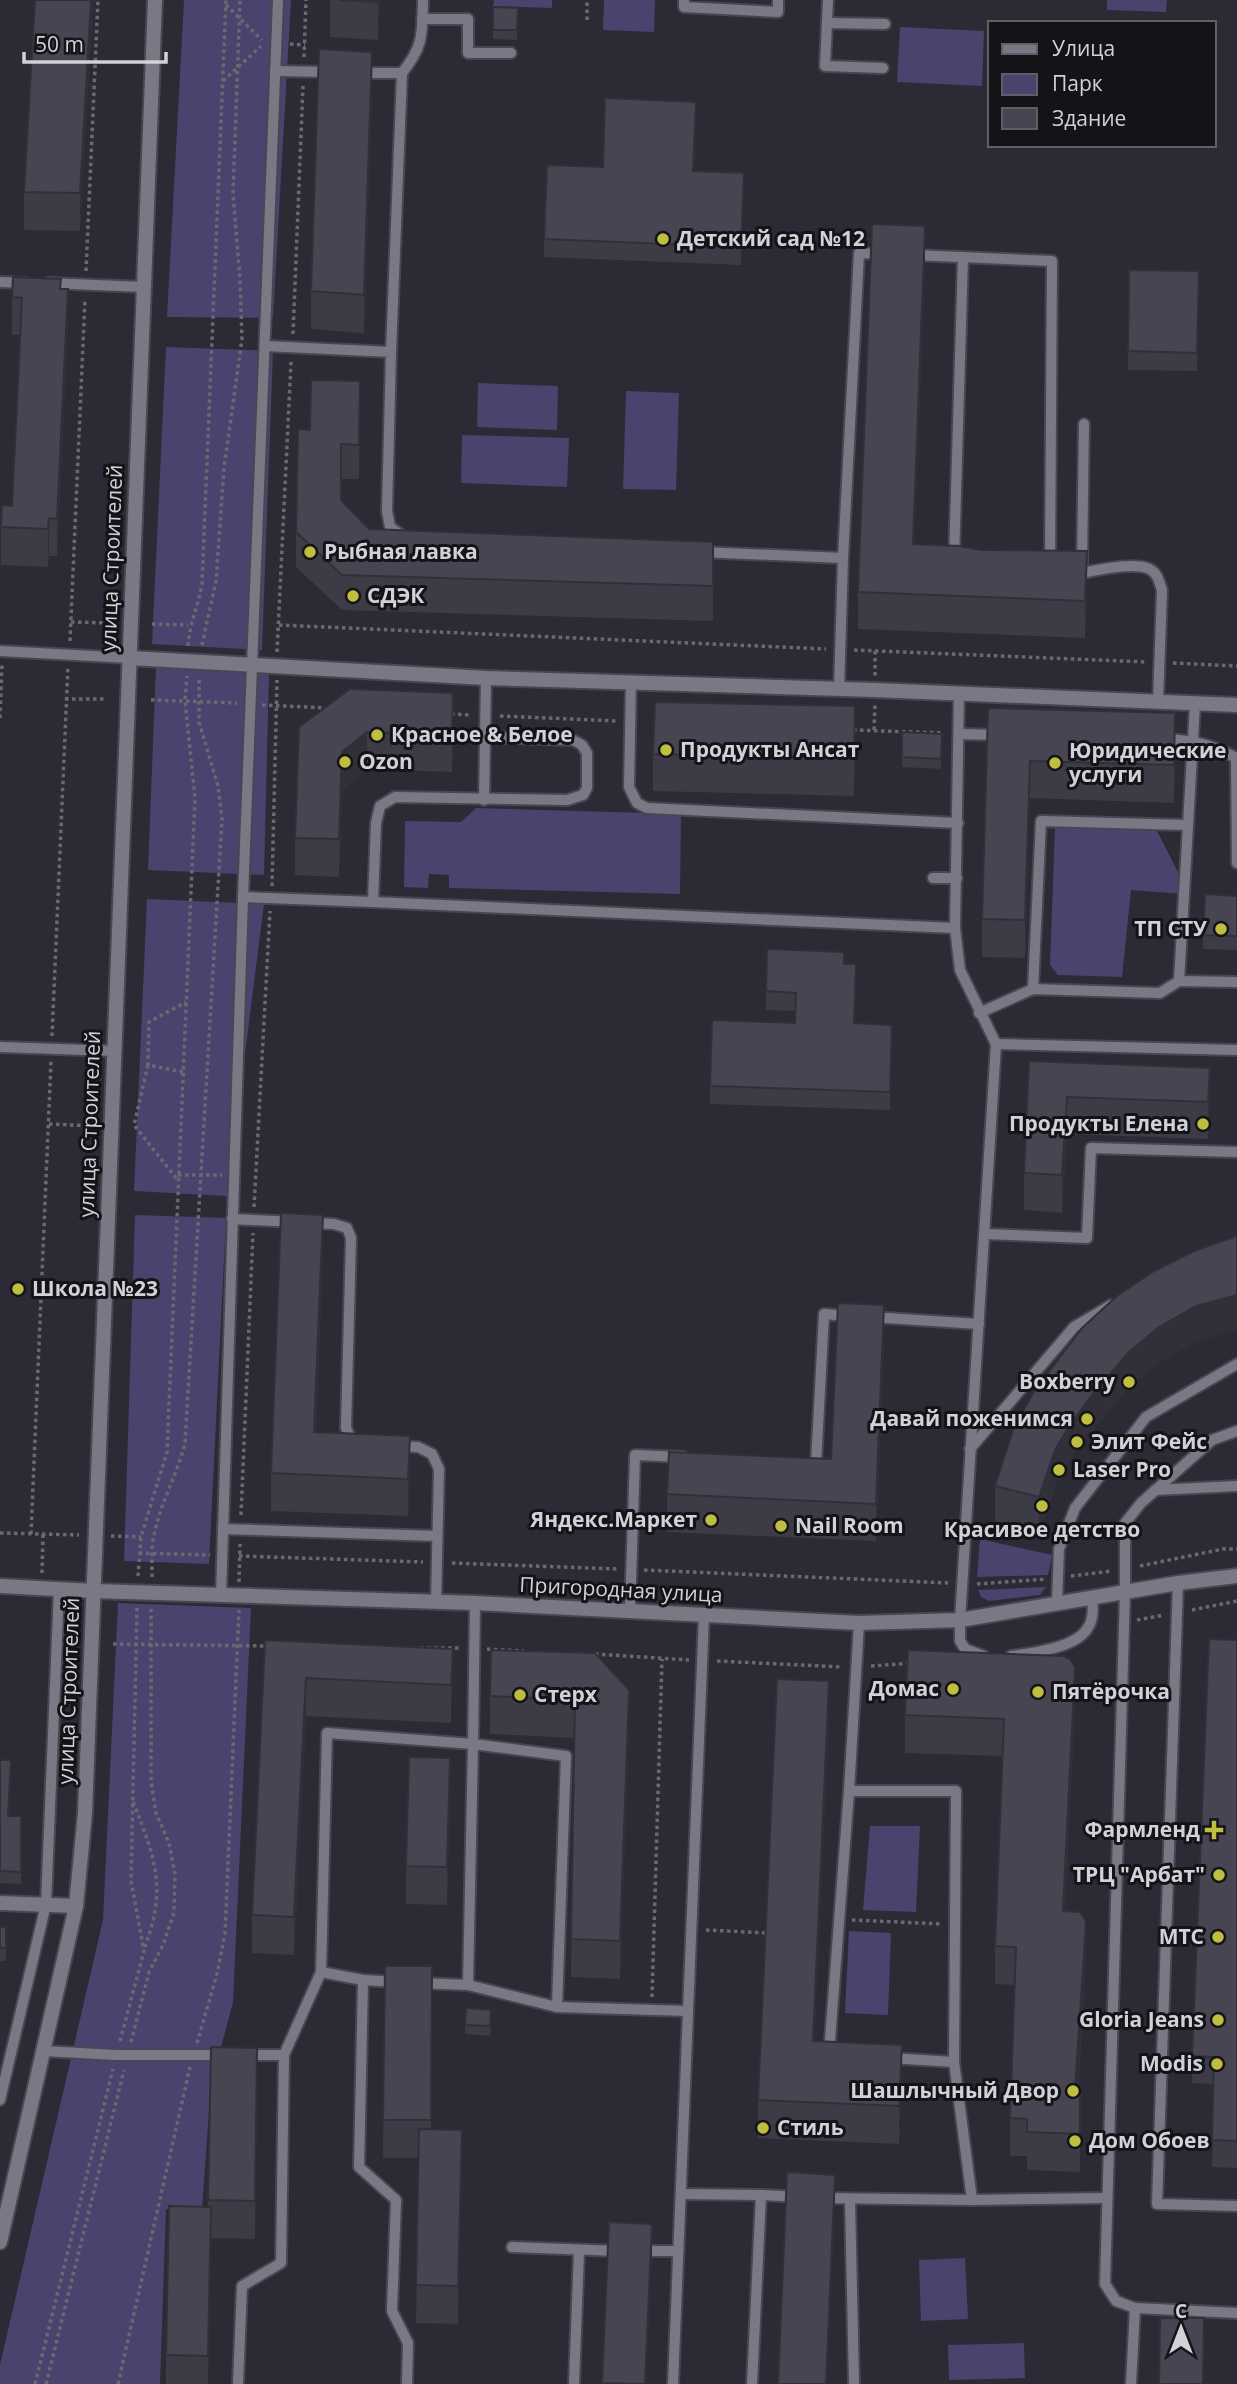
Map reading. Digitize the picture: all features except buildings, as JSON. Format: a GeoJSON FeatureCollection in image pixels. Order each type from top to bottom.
{"type":"FeatureCollection","features":[{"type":"Feature","properties":{"kind":"street","name":"улица Строителей"},"geometry":{"type":"LineString","coordinates":[[0,2242],[4,2210],[44,2051],[76,1906],[85,1813],[155,0]]}},
{"type":"Feature","properties":{"kind":"street"},"geometry":{"type":"LineString","coordinates":[[130,657],[486,678],[1237,705]]}},
{"type":"Feature","properties":{"kind":"street","name":"Пригородная улица"},"geometry":{"type":"LineString","coordinates":[[0,1586],[475,1603],[859,1623],[960,1619],[1178,1583],[1237,1576]]}},
{"type":"Feature","properties":{"kind":"street"},"geometry":{"type":"LineString","coordinates":[[0,1903],[76,1906]]}},
{"type":"Feature","properties":{"kind":"lane"},"geometry":{"type":"LineString","coordinates":[[221,1595],[233,1175],[278,0]]}},
{"type":"Feature","properties":{"kind":"lane"},"geometry":{"type":"LineString","coordinates":[[417,537],[403,537],[390,527],[387,511],[402,74],[417,54],[422,40],[423,0]]}},
{"type":"Feature","properties":{"kind":"lane"},"geometry":{"type":"LineString","coordinates":[[684,0],[684,7],[731,5],[778,12],[778,0]]}},
{"type":"Feature","properties":{"kind":"lane"},"geometry":{"type":"LineString","coordinates":[[828,0],[825,66],[883,68]]}},
{"type":"Feature","properties":{"kind":"lane"},"geometry":{"type":"LineString","coordinates":[[422,19],[468,19],[468,53],[511,53]]}},
{"type":"Feature","properties":{"kind":"lane"},"geometry":{"type":"LineString","coordinates":[[827,23],[885,24]]}},
{"type":"Feature","properties":{"kind":"lane"},"geometry":{"type":"LineString","coordinates":[[275,71],[341,72]]}},
{"type":"Feature","properties":{"kind":"lane"},"geometry":{"type":"LineString","coordinates":[[353,73],[402,74]]}},
{"type":"Feature","properties":{"kind":"lane"},"geometry":{"type":"LineString","coordinates":[[839,689],[859,253],[963,257],[1052,261],[1055,580],[1104,568],[1147,568],[1158,576],[1162,590],[1157,702]]}},
{"type":"Feature","properties":{"kind":"lane"},"geometry":{"type":"LineString","coordinates":[[959,567],[953,558],[963,257]]}},
{"type":"Feature","properties":{"kind":"lane"},"geometry":{"type":"LineString","coordinates":[[0,282],[143,287]]}},
{"type":"Feature","properties":{"kind":"lane"},"geometry":{"type":"LineString","coordinates":[[265,346],[391,352]]}},
{"type":"Feature","properties":{"kind":"lane"},"geometry":{"type":"LineString","coordinates":[[1082,573],[1084,424]]}},
{"type":"Feature","properties":{"kind":"lane"},"geometry":{"type":"LineString","coordinates":[[687,551],[843,558]]}},
{"type":"Feature","properties":{"kind":"lane"},"geometry":{"type":"LineString","coordinates":[[1,651],[130,657]]}},
{"type":"Feature","properties":{"kind":"lane"},"geometry":{"type":"LineString","coordinates":[[484,800],[486,678]]}},
{"type":"Feature","properties":{"kind":"lane"},"geometry":{"type":"LineString","coordinates":[[631,682],[629,787],[637,803],[647,808],[958,823]]}},
{"type":"Feature","properties":{"kind":"lane"},"geometry":{"type":"LineString","coordinates":[[959,694],[955,928],[960,970],[996,1044],[961,1584],[960,1641],[965,1649],[982,1656],[1042,1652],[1070,1642],[1087,1631],[1093,1615],[1092,1597]]}},
{"type":"Feature","properties":{"kind":"lane"},"geometry":{"type":"LineString","coordinates":[[1179,981],[1195,704]]}},
{"type":"Feature","properties":{"kind":"lane"},"geometry":{"type":"LineString","coordinates":[[960,734],[1014,735]]}},
{"type":"Feature","properties":{"kind":"lane"},"geometry":{"type":"LineString","coordinates":[[373,902],[376,823],[380,806],[395,797],[576,799],[583,795],[587,788],[589,762],[582,744],[573,740],[484,737]]}},
{"type":"Feature","properties":{"kind":"lane"},"geometry":{"type":"LineString","coordinates":[[1152,739],[1194,740],[1219,747],[1237,758],[1237,863]]}},
{"type":"Feature","properties":{"kind":"lane"},"geometry":{"type":"LineString","coordinates":[[1033,989],[1041,821],[1187,825]]}},
{"type":"Feature","properties":{"kind":"lane"},"geometry":{"type":"LineString","coordinates":[[933,878],[957,878]]}},
{"type":"Feature","properties":{"kind":"lane"},"geometry":{"type":"LineString","coordinates":[[243,897],[955,928]]}},
{"type":"Feature","properties":{"kind":"lane"},"geometry":{"type":"LineString","coordinates":[[979,1013],[1033,989],[1160,993],[1179,981],[1237,982]]}},
{"type":"Feature","properties":{"kind":"lane"},"geometry":{"type":"LineString","coordinates":[[996,1044],[1237,1050]]}},
{"type":"Feature","properties":{"kind":"lane"},"geometry":{"type":"LineString","coordinates":[[0,1047],[115,1051]]}},
{"type":"Feature","properties":{"kind":"lane"},"geometry":{"type":"LineString","coordinates":[[985,1234],[1087,1238],[1091,1148],[1237,1152]]}},
{"type":"Feature","properties":{"kind":"lane"},"geometry":{"type":"LineString","coordinates":[[232,1219],[334,1224],[347,1228],[351,1238],[346,1427],[351,1439],[363,1445]]}},
{"type":"Feature","properties":{"kind":"lane"},"geometry":{"type":"LineString","coordinates":[[970,1449],[1074,1327],[1119,1300]]}},
{"type":"Feature","properties":{"kind":"lane"},"geometry":{"type":"LineString","coordinates":[[802,1463],[816,1464],[824,1314],[979,1324]]}},
{"type":"Feature","properties":{"kind":"lane"},"geometry":{"type":"LineString","coordinates":[[1057,1604],[1059,1549],[1075,1508],[1146,1416],[1237,1364]]}},
{"type":"Feature","properties":{"kind":"lane"},"geometry":{"type":"LineString","coordinates":[[1237,1431],[1212,1440],[1155,1490],[1125,1523],[1105,2284],[1116,2301],[1135,2308],[1237,2314]]}},
{"type":"Feature","properties":{"kind":"lane"},"geometry":{"type":"LineString","coordinates":[[377,1446],[418,1447],[432,1454],[439,1469],[436,1602]]}},
{"type":"Feature","properties":{"kind":"lane"},"geometry":{"type":"LineString","coordinates":[[630,1611],[635,1455],[691,1458]]}},
{"type":"Feature","properties":{"kind":"lane"},"geometry":{"type":"LineString","coordinates":[[1155,1490],[1237,1486]]}},
{"type":"Feature","properties":{"kind":"lane"},"geometry":{"type":"LineString","coordinates":[[223,1529],[437,1536]]}},
{"type":"Feature","properties":{"kind":"lane"},"geometry":{"type":"LineString","coordinates":[[1178,1583],[1157,2204],[1237,2206]]}},
{"type":"Feature","properties":{"kind":"lane"},"geometry":{"type":"LineString","coordinates":[[0,2100],[46,1905],[59,1589]]}},
{"type":"Feature","properties":{"kind":"lane"},"geometry":{"type":"LineString","coordinates":[[468,1986],[475,1603]]}},
{"type":"Feature","properties":{"kind":"lane"},"geometry":{"type":"LineString","coordinates":[[673,2384],[700,1660],[704,1615]]}},
{"type":"Feature","properties":{"kind":"lane"},"geometry":{"type":"LineString","coordinates":[[843,2054],[829,2054],[859,1623]]}},
{"type":"Feature","properties":{"kind":"lane"},"geometry":{"type":"LineString","coordinates":[[238,2384],[242,2287],[281,2263],[284,2055],[321,1972],[327,1733],[473,1744],[566,1756],[557,2007]]}},
{"type":"Feature","properties":{"kind":"lane"},"geometry":{"type":"LineString","coordinates":[[849,1791],[956,1791],[954,2062],[972,2200]]}},
{"type":"Feature","properties":{"kind":"lane"},"geometry":{"type":"LineString","coordinates":[[321,1972],[363,1980],[468,1986],[557,2007],[688,2011]]}},
{"type":"Feature","properties":{"kind":"lane"},"geometry":{"type":"LineString","coordinates":[[363,1980],[359,2167],[396,2200],[392,2311],[408,2343],[407,2384]]}},
{"type":"Feature","properties":{"kind":"lane"},"geometry":{"type":"LineString","coordinates":[[44,2051],[116,2055],[284,2055]]}},
{"type":"Feature","properties":{"kind":"lane"},"geometry":{"type":"LineString","coordinates":[[885,2057],[954,2062]]}},
{"type":"Feature","properties":{"kind":"lane"},"geometry":{"type":"LineString","coordinates":[[681,2194],[850,2200],[1107,2198]]}},
{"type":"Feature","properties":{"kind":"lane"},"geometry":{"type":"LineString","coordinates":[[752,2384],[761,2195]]}},
{"type":"Feature","properties":{"kind":"lane"},"geometry":{"type":"LineString","coordinates":[[850,2200],[854,2384]]}},
{"type":"Feature","properties":{"kind":"lane"},"geometry":{"type":"LineString","coordinates":[[512,2247],[677,2252]]}},
{"type":"Feature","properties":{"kind":"lane"},"geometry":{"type":"LineString","coordinates":[[574,2384],[579,2250]]}},
{"type":"Feature","properties":{"kind":"lane"},"geometry":{"type":"LineString","coordinates":[[1131,2384],[1135,2308]]}},
{"type":"Feature","properties":{"kind":"path"},"geometry":{"type":"LineString","coordinates":[[0,1533],[31,1534],[65,698],[71,622],[98,0]]}},
{"type":"Feature","properties":{"kind":"path"},"geometry":{"type":"LineString","coordinates":[[188,652],[189,625],[200,599],[202,584],[226,0]]}},
{"type":"Feature","properties":{"kind":"path"},"geometry":{"type":"LineString","coordinates":[[144,1951],[131,1881],[136,1645],[156,1527],[179,1468],[185,1443],[222,819],[218,786],[199,722],[201,662],[204,631],[216,581],[224,468],[242,340],[233,194],[240,0]]}},
{"type":"Feature","properties":{"kind":"path"},"geometry":{"type":"LineString","coordinates":[[277,653],[306,0]]}},
{"type":"Feature","properties":{"kind":"path"},"geometry":{"type":"LineString","coordinates":[[587,0],[587,20]]}},
{"type":"Feature","properties":{"kind":"path"},"geometry":{"type":"LineString","coordinates":[[222,82],[265,43]]}},
{"type":"Feature","properties":{"kind":"path"},"geometry":{"type":"LineString","coordinates":[[71,622],[110,622]]}},
{"type":"Feature","properties":{"kind":"path"},"geometry":{"type":"LineString","coordinates":[[152,624],[189,625]]}},
{"type":"Feature","properties":{"kind":"path"},"geometry":{"type":"LineString","coordinates":[[279,625],[1237,666]]}},
{"type":"Feature","properties":{"kind":"path"},"geometry":{"type":"LineString","coordinates":[[0,717],[1,651]]}},
{"type":"Feature","properties":{"kind":"path"},"geometry":{"type":"LineString","coordinates":[[875,651],[875,678]]}},
{"type":"Feature","properties":{"kind":"path"},"geometry":{"type":"LineString","coordinates":[[46,2384],[149,1972],[163,1945],[174,1913],[175,1874],[169,1843],[156,1813],[150,1781],[151,1645],[139,1553],[144,1521],[167,1452],[195,798],[185,701],[187,674]]}},
{"type":"Feature","properties":{"kind":"path"},"geometry":{"type":"LineString","coordinates":[[65,698],[107,699]]}},
{"type":"Feature","properties":{"kind":"path"},"geometry":{"type":"LineString","coordinates":[[874,730],[875,699]]}},
{"type":"Feature","properties":{"kind":"path"},"geometry":{"type":"LineString","coordinates":[[150,700],[330,708]]}},
{"type":"Feature","properties":{"kind":"path"},"geometry":{"type":"LineString","coordinates":[[450,714],[630,721]]}},
{"type":"Feature","properties":{"kind":"path"},"geometry":{"type":"LineString","coordinates":[[847,729],[960,734]]}},
{"type":"Feature","properties":{"kind":"path"},"geometry":{"type":"LineString","coordinates":[[134,1125],[148,1065],[149,1022],[186,1002]]}},
{"type":"Feature","properties":{"kind":"path"},"geometry":{"type":"LineString","coordinates":[[148,1065],[184,1072]]}},
{"type":"Feature","properties":{"kind":"path"},"geometry":{"type":"LineString","coordinates":[[49,1124],[134,1125]]}},
{"type":"Feature","properties":{"kind":"path"},"geometry":{"type":"LineString","coordinates":[[134,1125],[177,1178]]}},
{"type":"Feature","properties":{"kind":"path"},"geometry":{"type":"LineString","coordinates":[[177,1178],[201,1175],[256,1176]]}},
{"type":"Feature","properties":{"kind":"path"},"geometry":{"type":"LineString","coordinates":[[41,1575],[43,1534]]}},
{"type":"Feature","properties":{"kind":"path"},"geometry":{"type":"LineString","coordinates":[[139,1553],[630,1569],[961,1584],[1007,1583],[1124,1570],[1223,1549],[1237,1549]]}},
{"type":"Feature","properties":{"kind":"path"},"geometry":{"type":"LineString","coordinates":[[113,1644],[280,1646]]}},
{"type":"Feature","properties":{"kind":"path"},"geometry":{"type":"LineString","coordinates":[[419,1648],[528,1651]]}},
{"type":"Feature","properties":{"kind":"path"},"geometry":{"type":"LineString","coordinates":[[595,1654],[856,1667],[919,1662]]}},
{"type":"Feature","properties":{"kind":"path"},"geometry":{"type":"LineString","coordinates":[[652,2010],[662,1658]]}},
{"type":"Feature","properties":{"kind":"path"},"geometry":{"type":"LineString","coordinates":[[36,2384],[116,2055],[144,1951],[155,1922],[158,1892],[152,1851],[131,1799]]}},
{"type":"Feature","properties":{"kind":"path"},"geometry":{"type":"LineString","coordinates":[[839,1920],[955,1924]]}},
{"type":"Feature","properties":{"kind":"path"},"geometry":{"type":"LineString","coordinates":[[691,1929],[767,1933]]}},
{"type":"Feature","properties":{"kind":"green space"},"geometry":{"type":"Polygon","coordinates":[[[184,0],[291,0],[273,318],[167,317],[184,0]]]}},
{"type":"Feature","properties":{"kind":"green space"},"geometry":{"type":"Polygon","coordinates":[[[494,0],[552,0],[552,8],[493,6],[494,0]]]}},
{"type":"Feature","properties":{"kind":"green space"},"geometry":{"type":"Polygon","coordinates":[[[604,0],[655,0],[654,32],[603,30],[604,0]]]}},
{"type":"Feature","properties":{"kind":"green space"},"geometry":{"type":"Polygon","coordinates":[[[1107,0],[1167,0],[1166,12],[1107,10],[1107,0]]]}},
{"type":"Feature","properties":{"kind":"green space"},"geometry":{"type":"Polygon","coordinates":[[[900,27],[984,31],[982,86],[897,82],[900,27]]]}},
{"type":"Feature","properties":{"kind":"green space"},"geometry":{"type":"Polygon","coordinates":[[[166,347],[273,351],[262,650],[152,644],[166,347]]]}},
{"type":"Feature","properties":{"kind":"green space"},"geometry":{"type":"Polygon","coordinates":[[[478,383],[558,386],[557,430],[477,427],[478,383]]]}},
{"type":"Feature","properties":{"kind":"green space"},"geometry":{"type":"Polygon","coordinates":[[[626,391],[679,393],[676,490],[623,489],[626,391]]]}},
{"type":"Feature","properties":{"kind":"green space"},"geometry":{"type":"Polygon","coordinates":[[[462,435],[569,438],[567,487],[461,483],[462,435]]]}},
{"type":"Feature","properties":{"kind":"green space"},"geometry":{"type":"Polygon","coordinates":[[[156,667],[269,673],[264,875],[148,870],[156,667]]]}},
{"type":"Feature","properties":{"kind":"green space"},"geometry":{"type":"Polygon","coordinates":[[[476,808],[681,814],[680,894],[449,888],[449,875],[429,874],[428,888],[404,887],[405,821],[461,822],[476,808]]]}},
{"type":"Feature","properties":{"kind":"green space"},"geometry":{"type":"Polygon","coordinates":[[[1055,827],[1157,831],[1183,882],[1183,894],[1131,890],[1122,977],[1058,975],[1050,965],[1055,827]]]}},
{"type":"Feature","properties":{"kind":"green space"},"geometry":{"type":"Polygon","coordinates":[[[147,899],[264,904],[227,1196],[134,1191],[147,899]]]}},
{"type":"Feature","properties":{"kind":"green space"},"geometry":{"type":"Polygon","coordinates":[[[135,1215],[226,1218],[209,1564],[124,1561],[135,1215]]]}},
{"type":"Feature","properties":{"kind":"green space"},"geometry":{"type":"Polygon","coordinates":[[[980,1539],[1052,1555],[1048,1575],[977,1577],[980,1539]]]}},
{"type":"Feature","properties":{"kind":"green space"},"geometry":{"type":"Polygon","coordinates":[[[1046,1587],[1040,1595],[989,1601],[981,1597],[978,1590],[1046,1587]]]}},
{"type":"Feature","properties":{"kind":"green space"},"geometry":{"type":"Polygon","coordinates":[[[118,1603],[251,1608],[233,2002],[211,2085],[202,2209],[166,2209],[160,2384],[0,2384],[0,2365],[103,1920],[118,1603]]]}},
{"type":"Feature","properties":{"kind":"green space"},"geometry":{"type":"Polygon","coordinates":[[[870,1826],[920,1826],[916,1912],[863,1910],[870,1826]]]}},
{"type":"Feature","properties":{"kind":"green space"},"geometry":{"type":"Polygon","coordinates":[[[849,1931],[891,1933],[888,2015],[845,2013],[849,1931]]]}},
{"type":"Feature","properties":{"kind":"green space"},"geometry":{"type":"Polygon","coordinates":[[[965,2258],[968,2319],[921,2321],[919,2260],[965,2258]]]}},
{"type":"Feature","properties":{"kind":"green space"},"geometry":{"type":"Polygon","coordinates":[[[1024,2343],[1025,2378],[949,2380],[948,2345],[1024,2343]]]}},
{"type":"Feature","properties":{"kind":"place","name":"Детский сад №12"},"geometry":{"type":"Point","coordinates":[663,239]}},
{"type":"Feature","properties":{"kind":"place","name":"Рыбная лавка"},"geometry":{"type":"Point","coordinates":[310,552]}},
{"type":"Feature","properties":{"kind":"place","name":"СДЭК"},"geometry":{"type":"Point","coordinates":[353,596]}},
{"type":"Feature","properties":{"kind":"place","name":"Красное & Белое"},"geometry":{"type":"Point","coordinates":[377,735]}},
{"type":"Feature","properties":{"kind":"place","name":"Продукты Ансат"},"geometry":{"type":"Point","coordinates":[666,750]}},
{"type":"Feature","properties":{"kind":"place","name":"Ozon"},"geometry":{"type":"Point","coordinates":[345,762]}},
{"type":"Feature","properties":{"kind":"place","name":"Юридические услуги"},"geometry":{"type":"Point","coordinates":[1055,763]}},
{"type":"Feature","properties":{"kind":"place","name":"ТП СТУ"},"geometry":{"type":"Point","coordinates":[1221,929]}},
{"type":"Feature","properties":{"kind":"place","name":"Продукты Елена"},"geometry":{"type":"Point","coordinates":[1203,1124]}},
{"type":"Feature","properties":{"kind":"place","name":"Школа №23"},"geometry":{"type":"Point","coordinates":[18,1289]}},
{"type":"Feature","properties":{"kind":"place","name":"Boxberry"},"geometry":{"type":"Point","coordinates":[1129,1382]}},
{"type":"Feature","properties":{"kind":"place","name":"Давай поженимся"},"geometry":{"type":"Point","coordinates":[1087,1419]}},
{"type":"Feature","properties":{"kind":"place","name":"Элит Фейс"},"geometry":{"type":"Point","coordinates":[1077,1442]}},
{"type":"Feature","properties":{"kind":"place","name":"Laser Pro"},"geometry":{"type":"Point","coordinates":[1059,1470]}},
{"type":"Feature","properties":{"kind":"place","name":"Красивое детство"},"geometry":{"type":"Point","coordinates":[1042,1506]}},
{"type":"Feature","properties":{"kind":"place","name":"Яндекс.Маркет"},"geometry":{"type":"Point","coordinates":[711,1520]}},
{"type":"Feature","properties":{"kind":"place","name":"Nail Room"},"geometry":{"type":"Point","coordinates":[781,1526]}},
{"type":"Feature","properties":{"kind":"place","name":"Домас"},"geometry":{"type":"Point","coordinates":[953,1689]}},
{"type":"Feature","properties":{"kind":"place","name":"Пятёрочка"},"geometry":{"type":"Point","coordinates":[1038,1692]}},
{"type":"Feature","properties":{"kind":"place","name":"Стерх"},"geometry":{"type":"Point","coordinates":[520,1695]}},
{"type":"Feature","properties":{"kind":"place","name":"Фармленд"},"geometry":{"type":"Point","coordinates":[1214,1830]}},
{"type":"Feature","properties":{"kind":"place","name":"ТРЦ \"Арбат\""},"geometry":{"type":"Point","coordinates":[1219,1875]}},
{"type":"Feature","properties":{"kind":"place","name":"МТС"},"geometry":{"type":"Point","coordinates":[1218,1937]}},
{"type":"Feature","properties":{"kind":"place","name":"Gloria Jeans"},"geometry":{"type":"Point","coordinates":[1218,2020]}},
{"type":"Feature","properties":{"kind":"place","name":"Modis"},"geometry":{"type":"Point","coordinates":[1217,2064]}},
{"type":"Feature","properties":{"kind":"place","name":"Шашлычный Двор"},"geometry":{"type":"Point","coordinates":[1073,2091]}},
{"type":"Feature","properties":{"kind":"place","name":"Стиль"},"geometry":{"type":"Point","coordinates":[763,2128]}},
{"type":"Feature","properties":{"kind":"place","name":"Дом Обоев"},"geometry":{"type":"Point","coordinates":[1075,2141]}}]}
